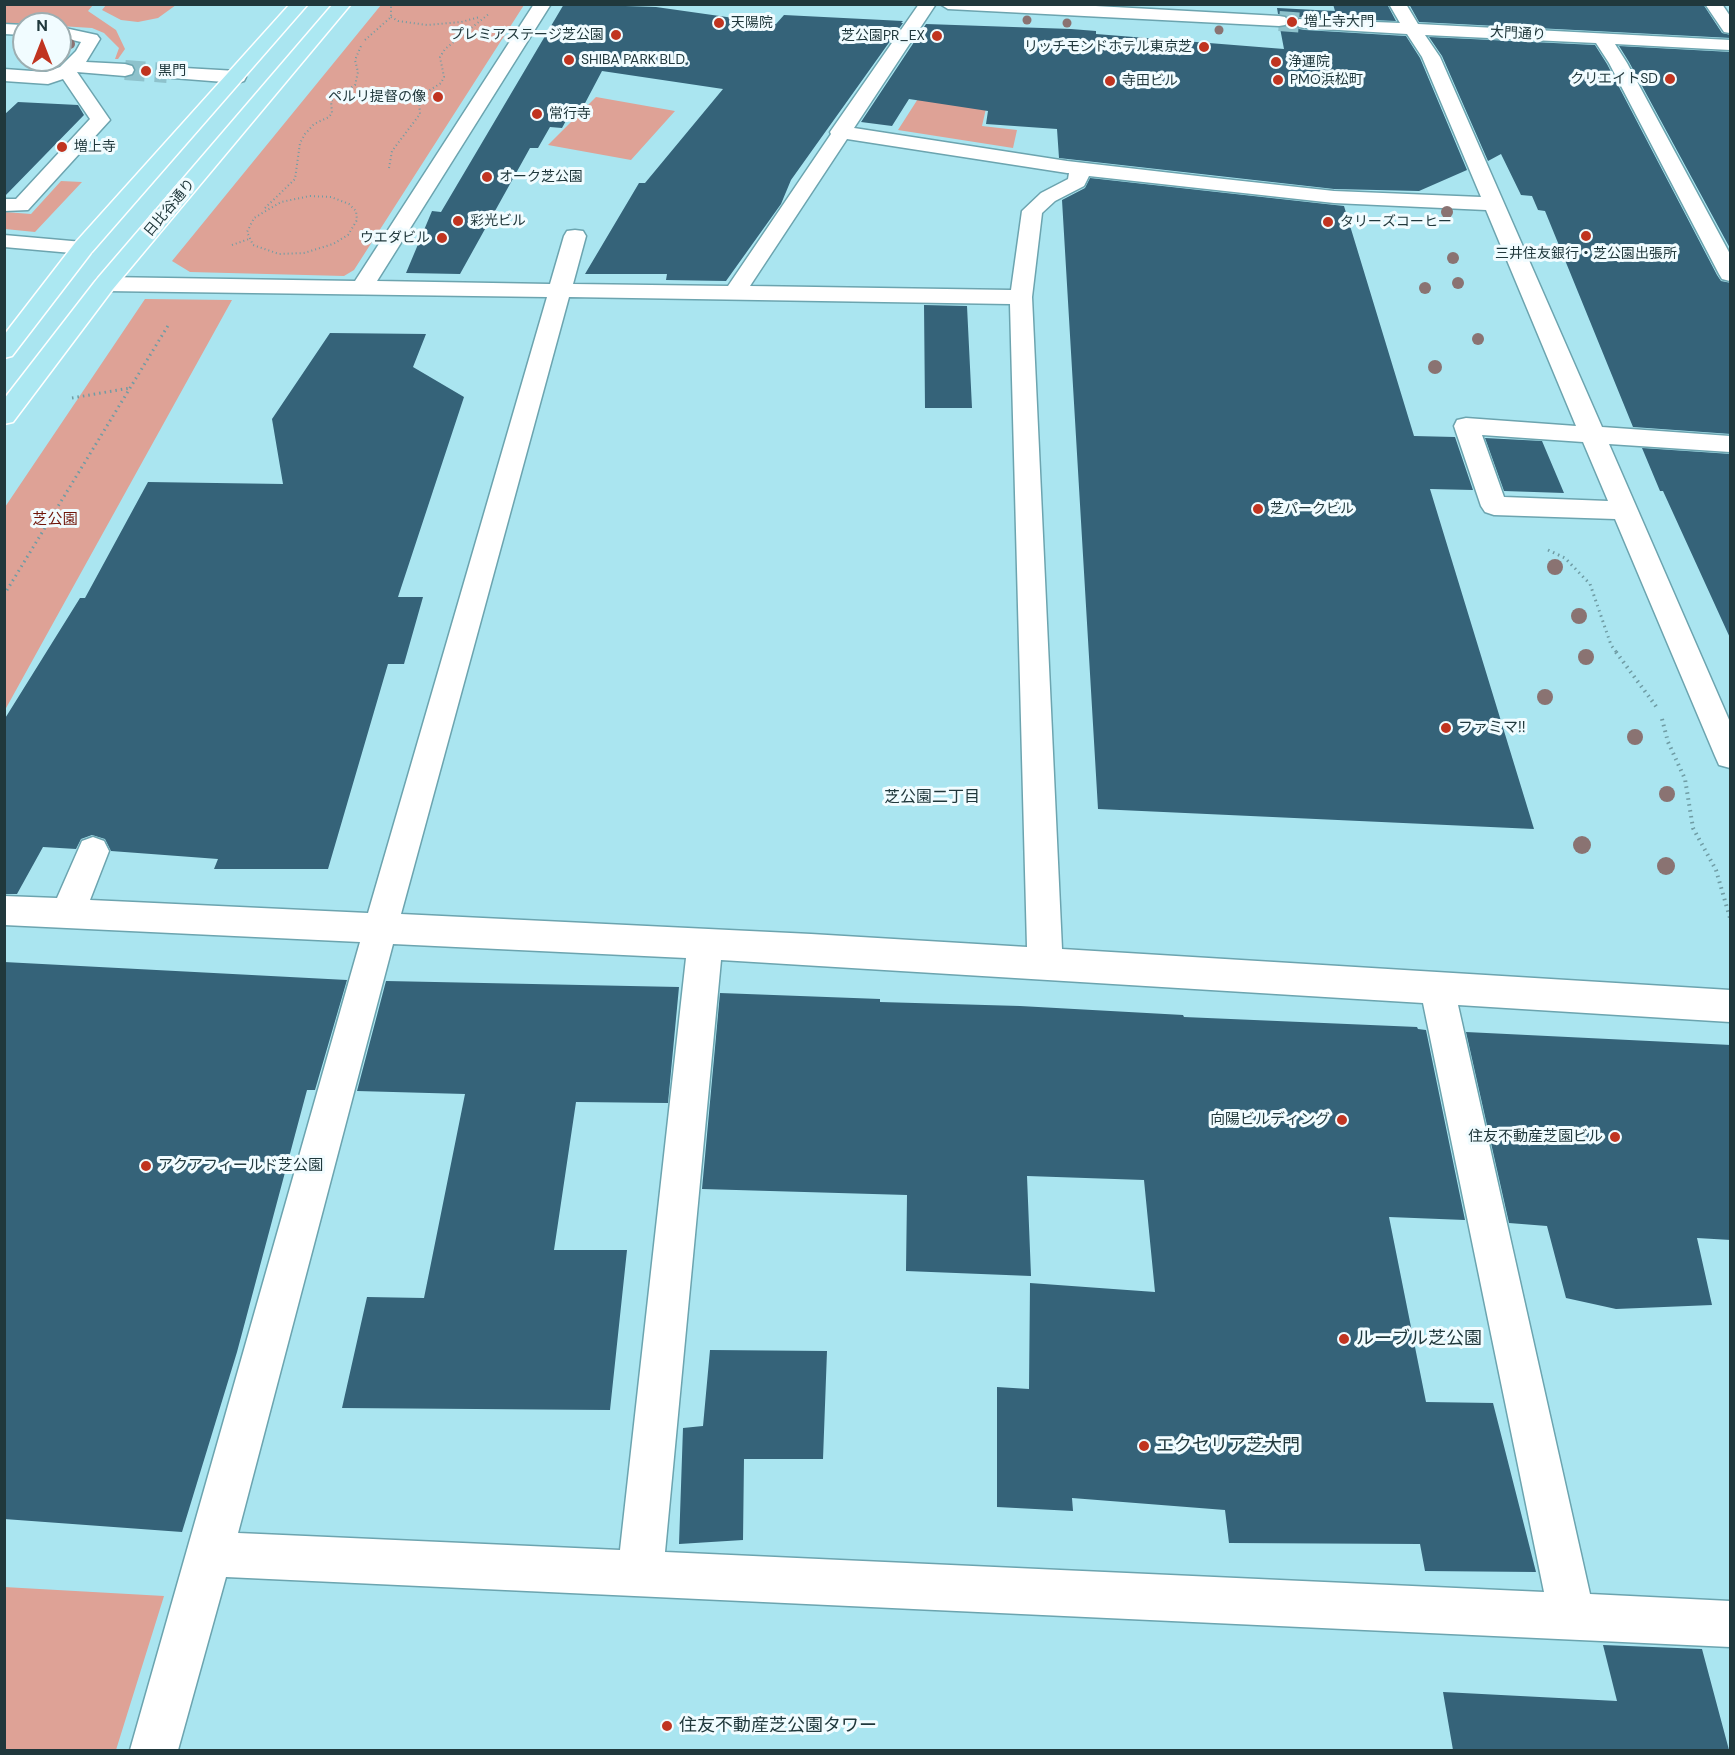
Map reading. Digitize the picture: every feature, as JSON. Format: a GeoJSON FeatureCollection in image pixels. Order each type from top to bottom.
{"type":"FeatureCollection","features":[{"type":"Feature","properties":{"kind":"main road"},"geometry":{"type":"LineString","coordinates":[[4,351],[83,248],[300,4]]}},
{"type":"Feature","properties":{"kind":"main road","name":"日比谷通り"},"geometry":{"type":"LineString","coordinates":[[4,416],[105,284],[343,4]]}},
{"type":"Feature","properties":{"kind":"street"},"geometry":{"type":"LineString","coordinates":[[362,287],[543,4]]}},
{"type":"Feature","properties":{"kind":"street"},"geometry":{"type":"LineString","coordinates":[[735,292],[840,132],[928,4]]}},
{"type":"Feature","properties":{"kind":"street"},"geometry":{"type":"LineString","coordinates":[[948,4],[1145,10],[1279,21]]}},
{"type":"Feature","properties":{"kind":"street"},"geometry":{"type":"LineString","coordinates":[[1397,4],[1431,57],[1731,756]]}},
{"type":"Feature","properties":{"kind":"street"},"geometry":{"type":"LineString","coordinates":[[1713,4],[1731,28]]}},
{"type":"Feature","properties":{"kind":"street","name":"大門通り"},"geometry":{"type":"LineString","coordinates":[[1305,23],[1731,45]]}},
{"type":"Feature","properties":{"kind":"street"},"geometry":{"type":"LineString","coordinates":[[72,35],[91,39],[84,53],[72,66]]}},
{"type":"Feature","properties":{"kind":"street"},"geometry":{"type":"LineString","coordinates":[[1602,39],[1710,219],[1731,274]]}},
{"type":"Feature","properties":{"kind":"street"},"geometry":{"type":"LineString","coordinates":[[72,69],[125,70]]}},
{"type":"Feature","properties":{"kind":"street"},"geometry":{"type":"LineString","coordinates":[[4,75],[48,78],[62,72]]}},
{"type":"Feature","properties":{"kind":"street"},"geometry":{"type":"LineString","coordinates":[[4,205],[21,206],[100,120],[71,72]]}},
{"type":"Feature","properties":{"kind":"street"},"geometry":{"type":"LineString","coordinates":[[167,73],[237,77]]}},
{"type":"Feature","properties":{"kind":"street"},"geometry":{"type":"LineString","coordinates":[[840,132],[1080,169],[1334,197],[1494,204]]}},
{"type":"Feature","properties":{"kind":"street"},"geometry":{"type":"LineString","coordinates":[[1045,963],[1021,297],[1032,211],[1048,197],[1077,182],[1080,169]]}},
{"type":"Feature","properties":{"kind":"street"},"geometry":{"type":"LineString","coordinates":[[154,1750],[210,1554],[380,929],[575,236]]}},
{"type":"Feature","properties":{"kind":"street"},"geometry":{"type":"LineString","coordinates":[[4,241],[83,248]]}},
{"type":"Feature","properties":{"kind":"street"},"geometry":{"type":"LineString","coordinates":[[105,284],[1021,297]]}},
{"type":"Feature","properties":{"kind":"street"},"geometry":{"type":"LineString","coordinates":[[1625,510],[1494,506],[1466,426],[1731,444]]}},
{"type":"Feature","properties":{"kind":"street"},"geometry":{"type":"LineString","coordinates":[[69,911],[93,851]]}},
{"type":"Feature","properties":{"kind":"street"},"geometry":{"type":"LineString","coordinates":[[4,910],[69,911],[380,929],[811,949],[1731,1006]]}},
{"type":"Feature","properties":{"kind":"street"},"geometry":{"type":"LineString","coordinates":[[640,1572],[705,945]]}},
{"type":"Feature","properties":{"kind":"street"},"geometry":{"type":"LineString","coordinates":[[1437,988],[1572,1617]]}},
{"type":"Feature","properties":{"kind":"street"},"geometry":{"type":"LineString","coordinates":[[210,1554],[1731,1624]]}},
{"type":"Feature","properties":{"kind":"path"},"geometry":{"type":"LineString","coordinates":[[363,219],[342,239],[324,248],[304,253],[279,254],[258,248],[248,237],[248,225],[295,179],[300,143],[314,124],[332,113],[331,101],[355,85],[358,48],[391,17],[391,4]]}},
{"type":"Feature","properties":{"kind":"path"},"geometry":{"type":"LineString","coordinates":[[391,17],[398,21],[428,25],[461,22],[495,11]]}},
{"type":"Feature","properties":{"kind":"path"},"geometry":{"type":"LineString","coordinates":[[389,171],[392,152],[420,114],[419,101],[424,94],[441,83],[444,77],[440,57],[455,40],[486,14]]}},
{"type":"Feature","properties":{"kind":"path"},"geometry":{"type":"LineString","coordinates":[[261,212],[281,202],[324,196],[349,204],[357,215],[356,225]]}},
{"type":"Feature","properties":{"kind":"path"},"geometry":{"type":"LineString","coordinates":[[4,595],[171,321]]}},
{"type":"Feature","properties":{"kind":"path"},"geometry":{"type":"LineString","coordinates":[[68,398],[131,388]]}},
{"type":"Feature","properties":{"kind":"path"},"geometry":{"type":"LineString","coordinates":[[1494,506],[1497,516],[1514,535],[1565,558],[1590,584],[1611,645],[1661,712],[1668,742],[1685,779],[1693,828],[1716,870],[1731,918]]}},
{"type":"Feature","properties":{"kind":"green space"},"geometry":{"type":"Polygon","coordinates":[[[4,5],[93,5],[88,11],[116,30],[125,49],[118,59],[115,59],[119,48],[104,33],[92,28],[72,27],[72,12],[12,12],[12,23],[5,23],[4,5]]]}},
{"type":"Feature","properties":{"kind":"green space"},"geometry":{"type":"Polygon","coordinates":[[[106,5],[176,5],[158,18],[138,22],[121,20],[102,10],[106,5]]]}},
{"type":"Feature","properties":{"kind":"green space"},"geometry":{"type":"Polygon","coordinates":[[[381,5],[524,5],[354,270],[344,276],[190,272],[172,261],[381,5]]]}},
{"type":"Feature","properties":{"kind":"green space"},"geometry":{"type":"Polygon","coordinates":[[[946,55],[996,65],[982,126],[1017,130],[1013,148],[898,130],[946,55]]]}},
{"type":"Feature","properties":{"kind":"green space"},"geometry":{"type":"Polygon","coordinates":[[[596,97],[675,111],[631,160],[548,145],[596,97]]]}},
{"type":"Feature","properties":{"kind":"green space"},"geometry":{"type":"Polygon","coordinates":[[[61,181],[82,182],[35,232],[5,229],[5,212],[31,214],[61,181]]]}},
{"type":"Feature","properties":{"kind":"green space","name":"芝公園"},"geometry":{"type":"Polygon","coordinates":[[[145,299],[232,300],[5,710],[5,507],[145,299]]]}},
{"type":"Feature","properties":{"kind":"green space"},"geometry":{"type":"Polygon","coordinates":[[[4,1587],[164,1596],[116,1750],[5,1750],[4,1587]]]}},
{"type":"Feature","properties":{"kind":"building"},"geometry":{"type":"Polygon","coordinates":[[[564,4],[656,7],[776,24],[784,15],[903,21],[901,23],[903,23],[791,180],[781,204],[726,281],[666,280],[667,274],[585,274],[639,183],[645,183],[723,89],[602,71],[583,107],[574,106],[562,128],[550,127],[538,148],[530,148],[460,274],[406,273],[432,211],[441,212],[564,4]]]}},
{"type":"Feature","properties":{"kind":"building"},"geometry":{"type":"Polygon","coordinates":[[[1333,4],[1387,4],[1396,21],[1299,17],[1294,24],[1299,29],[1305,30],[1406,36],[1420,58],[1467,170],[1419,191],[1334,189],[1059,158],[1057,129],[986,124],[988,111],[909,99],[892,126],[861,122],[926,24],[1071,29],[1096,31],[1096,34],[1284,49],[1280,28],[1287,26],[1290,21],[1287,16],[1278,14],[1277,8],[1335,11],[1333,4]]]}},
{"type":"Feature","properties":{"kind":"building"},"geometry":{"type":"Polygon","coordinates":[[[1409,4],[1703,4],[1722,33],[1731,35],[1731,38],[1419,22],[1409,4]]]}},
{"type":"Feature","properties":{"kind":"building"},"geometry":{"type":"Polygon","coordinates":[[[1429,37],[1595,45],[1717,275],[1721,281],[1731,283],[1731,434],[1633,427],[1545,211],[1538,210],[1532,196],[1521,195],[1501,154],[1488,161],[1442,56],[1429,37]]]}},
{"type":"Feature","properties":{"kind":"building"},"geometry":{"type":"Polygon","coordinates":[[[1619,46],[1731,52],[1731,250],[1629,62],[1619,46]]]}},
{"type":"Feature","properties":{"kind":"building"},"geometry":{"type":"Polygon","coordinates":[[[18,102],[78,105],[84,115],[4,197],[4,115],[18,102]]]}},
{"type":"Feature","properties":{"kind":"building","name":"芝パークビル"},"geometry":{"type":"Polygon","coordinates":[[[1090,178],[1344,206],[1414,436],[1455,437],[1473,490],[1430,489],[1534,829],[1098,809],[1062,200],[1085,188],[1090,178]]]}},
{"type":"Feature","properties":{"kind":"building"},"geometry":{"type":"Polygon","coordinates":[[[924,305],[967,306],[972,408],[925,408],[924,305]]]}},
{"type":"Feature","properties":{"kind":"building"},"geometry":{"type":"Polygon","coordinates":[[[330,333],[426,334],[413,367],[464,397],[398,597],[423,597],[404,664],[388,664],[328,869],[214,869],[218,859],[111,851],[105,839],[92,835],[81,839],[76,849],[43,847],[17,894],[4,894],[4,720],[80,598],[85,598],[148,482],[283,484],[272,419],[330,333]]]}},
{"type":"Feature","properties":{"kind":"building"},"geometry":{"type":"Polygon","coordinates":[[[1485,438],[1542,441],[1564,493],[1504,491],[1485,438]]]}},
{"type":"Feature","properties":{"kind":"building"},"geometry":{"type":"Polygon","coordinates":[[[1642,448],[1731,454],[1731,640],[1663,491],[1660,491],[1642,448]]]}},
{"type":"Feature","properties":{"kind":"building","name":"アクアフィールド芝公園"},"geometry":{"type":"Polygon","coordinates":[[[4,962],[347,980],[315,1090],[307,1090],[237,1352],[182,1532],[4,1519],[4,962]]]}},
{"type":"Feature","properties":{"kind":"building"},"geometry":{"type":"Polygon","coordinates":[[[386,981],[679,987],[668,1103],[576,1102],[554,1250],[627,1250],[610,1410],[342,1408],[367,1297],[424,1298],[465,1094],[357,1091],[386,981]]]}},
{"type":"Feature","properties":{"kind":"building"},"geometry":{"type":"Polygon","coordinates":[[[720,993],[880,999],[880,1002],[1020,1006],[1183,1015],[1184,1017],[1417,1027],[1426,1030],[1465,1220],[1389,1217],[1426,1402],[1493,1403],[1536,1572],[1425,1571],[1420,1544],[1229,1543],[1225,1510],[1072,1498],[1073,1511],[997,1507],[997,1387],[1029,1389],[1030,1283],[1155,1292],[1144,1180],[1027,1176],[1031,1276],[906,1271],[907,1195],[702,1189],[720,993]]]}},
{"type":"Feature","properties":{"kind":"building","name":"住友不動産芝園ビル"},"geometry":{"type":"Polygon","coordinates":[[[1466,1032],[1731,1045],[1731,1240],[1697,1238],[1712,1305],[1616,1309],[1566,1298],[1547,1226],[1509,1223],[1466,1032]]]}},
{"type":"Feature","properties":{"kind":"building"},"geometry":{"type":"Polygon","coordinates":[[[710,1350],[827,1351],[823,1459],[744,1459],[743,1540],[679,1544],[683,1428],[703,1426],[710,1350]]]}},
{"type":"Feature","properties":{"kind":"building"},"geometry":{"type":"Polygon","coordinates":[[[1603,1645],[1702,1649],[1729,1750],[1453,1750],[1443,1692],[1617,1701],[1603,1645]]]}},
{"type":"Feature","properties":{"kind":"tunnel"},"geometry":{"type":"LineString","coordinates":[[1279,21],[1305,23]]}},
{"type":"Feature","properties":{"kind":"tunnel"},"geometry":{"type":"LineString","coordinates":[[125,70],[167,73]]}},
{"type":"Feature","properties":{"kind":"place","name":"増上寺大門"},"geometry":{"type":"Point","coordinates":[1292,22]}},
{"type":"Feature","properties":{"kind":"place","name":"天陽院"},"geometry":{"type":"Point","coordinates":[719,23]}},
{"type":"Feature","properties":{"kind":"place","name":"プレミアステージ芝公園"},"geometry":{"type":"Point","coordinates":[616,35]}},
{"type":"Feature","properties":{"kind":"place","name":"芝公園PR_EX"},"geometry":{"type":"Point","coordinates":[937,36]}},
{"type":"Feature","properties":{"kind":"place","name":"リッチモンドホテル東京芝"},"geometry":{"type":"Point","coordinates":[1204,47]}},
{"type":"Feature","properties":{"kind":"place","name":"SHIBA PARK BLD."},"geometry":{"type":"Point","coordinates":[569,60]}},
{"type":"Feature","properties":{"kind":"place","name":"浄運院"},"geometry":{"type":"Point","coordinates":[1276,62]}},
{"type":"Feature","properties":{"kind":"place","name":"黒門"},"geometry":{"type":"Point","coordinates":[146,71]}},
{"type":"Feature","properties":{"kind":"place","name":"クリエイトSD"},"geometry":{"type":"Point","coordinates":[1670,79]}},
{"type":"Feature","properties":{"kind":"place","name":"PMO浜松町"},"geometry":{"type":"Point","coordinates":[1278,80]}},
{"type":"Feature","properties":{"kind":"place","name":"寺田ビル"},"geometry":{"type":"Point","coordinates":[1110,81]}},
{"type":"Feature","properties":{"kind":"place","name":"ペルリ提督の像"},"geometry":{"type":"Point","coordinates":[438,97]}},
{"type":"Feature","properties":{"kind":"place","name":"常行寺"},"geometry":{"type":"Point","coordinates":[537,114]}},
{"type":"Feature","properties":{"kind":"place","name":"増上寺"},"geometry":{"type":"Point","coordinates":[62,147]}},
{"type":"Feature","properties":{"kind":"place","name":"オーク芝公園"},"geometry":{"type":"Point","coordinates":[487,177]}},
{"type":"Feature","properties":{"kind":"place","name":"彩光ビル"},"geometry":{"type":"Point","coordinates":[458,221]}},
{"type":"Feature","properties":{"kind":"place","name":"タリーズコーヒー"},"geometry":{"type":"Point","coordinates":[1328,222]}},
{"type":"Feature","properties":{"kind":"place","name":"三井住友銀行・芝公園出張所"},"geometry":{"type":"Point","coordinates":[1586,236]}},
{"type":"Feature","properties":{"kind":"place","name":"ウエダビル"},"geometry":{"type":"Point","coordinates":[442,238]}},
{"type":"Feature","properties":{"kind":"place","name":"芝パークビル"},"geometry":{"type":"Point","coordinates":[1258,509]}},
{"type":"Feature","properties":{"kind":"place","name":"ファミマ!!"},"geometry":{"type":"Point","coordinates":[1446,728]}},
{"type":"Feature","properties":{"kind":"place","name":"向陽ビルディング"},"geometry":{"type":"Point","coordinates":[1342,1120]}},
{"type":"Feature","properties":{"kind":"place","name":"住友不動産芝園ビル"},"geometry":{"type":"Point","coordinates":[1615,1137]}},
{"type":"Feature","properties":{"kind":"place","name":"アクアフィールド芝公園"},"geometry":{"type":"Point","coordinates":[146,1166]}},
{"type":"Feature","properties":{"kind":"place","name":"ルーブル芝公園"},"geometry":{"type":"Point","coordinates":[1344,1339]}},
{"type":"Feature","properties":{"kind":"place","name":"エクセリア芝大門"},"geometry":{"type":"Point","coordinates":[1144,1446]}},
{"type":"Feature","properties":{"kind":"place","name":"住友不動産芝公園タワー"},"geometry":{"type":"Point","coordinates":[667,1726]}},
{"type":"Feature","properties":{"kind":"district","name":"芝公園二丁目"},"geometry":{"type":"Point","coordinates":[932,798]}}]}
